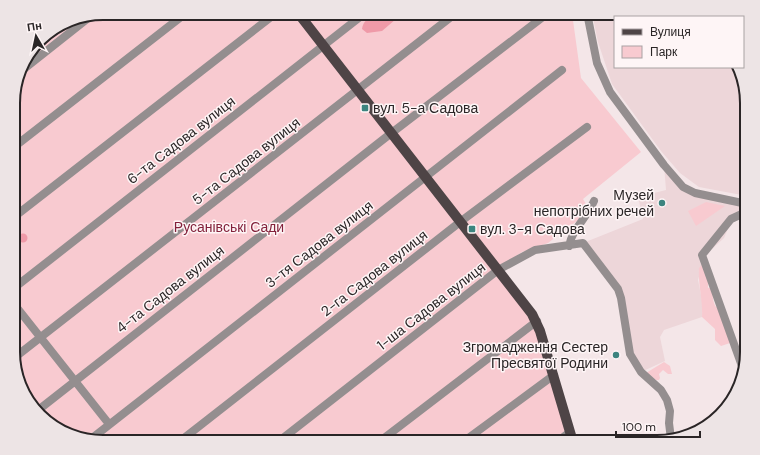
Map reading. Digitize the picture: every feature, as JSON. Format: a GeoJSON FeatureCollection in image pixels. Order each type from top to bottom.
{"type":"FeatureCollection","features":[{"type":"Feature","properties":{"kind":"main road"},"geometry":{"type":"LineString","coordinates":[[304,20],[537,321],[554,374],[570,435]]}},
{"type":"Feature","properties":{"kind":"street"},"geometry":{"type":"LineString","coordinates":[[20,142],[177,20]]}},
{"type":"Feature","properties":{"kind":"street"},"geometry":{"type":"LineString","coordinates":[[20,212],[267,20]]}},
{"type":"Feature","properties":{"kind":"street","name":"6-та Садова вулиця"},"geometry":{"type":"LineString","coordinates":[[20,283],[356,20]]}},
{"type":"Feature","properties":{"kind":"street","name":"5-та Садова вулиця"},"geometry":{"type":"LineString","coordinates":[[20,353],[447,20]]}},
{"type":"Feature","properties":{"kind":"street","name":"4-та Садова вулиця"},"geometry":{"type":"LineString","coordinates":[[41,408],[539,20]]}},
{"type":"Feature","properties":{"kind":"street"},"geometry":{"type":"LineString","coordinates":[[588,20],[597,63],[610,92],[682,187],[691,191],[740,202]]}},
{"type":"Feature","properties":{"kind":"street"},"geometry":{"type":"LineString","coordinates":[[29,65],[82,23]]}},
{"type":"Feature","properties":{"kind":"street","name":"3-тя Садова вулиця"},"geometry":{"type":"LineString","coordinates":[[97,434],[562,70]]}},
{"type":"Feature","properties":{"kind":"street","name":"2-га Садова вулиця"},"geometry":{"type":"LineString","coordinates":[[188,435],[460,222],[587,126]]}},
{"type":"Feature","properties":{"kind":"street"},"geometry":{"type":"LineString","coordinates":[[569,246],[571,236],[588,214],[594,201]]}},
{"type":"Feature","properties":{"kind":"street"},"geometry":{"type":"LineString","coordinates":[[740,215],[731,219],[702,255],[740,359]]}},
{"type":"Feature","properties":{"kind":"street","name":"1-ша Садова вулиця"},"geometry":{"type":"LineString","coordinates":[[287,435],[498,270],[527,252],[583,243],[618,288],[630,354],[641,372],[661,390],[667,400],[670,411],[670,434]]}},
{"type":"Feature","properties":{"kind":"street"},"geometry":{"type":"LineString","coordinates":[[20,313],[109,424]]}},
{"type":"Feature","properties":{"kind":"street"},"geometry":{"type":"LineString","coordinates":[[389,435],[537,321]]}},
{"type":"Feature","properties":{"kind":"street"},"geometry":{"type":"LineString","coordinates":[[472,435],[554,374]]}},
{"type":"Feature","properties":{"kind":"shaded area"},"geometry":{"type":"Polygon","coordinates":[[[366,20],[395,20],[382,31],[367,33],[362,29],[366,20]]]}},
{"type":"Feature","properties":{"kind":"shaded area"},"geometry":{"type":"Polygon","coordinates":[[[593,20],[614,20],[614,68],[732,68],[736,76],[740,98],[740,195],[699,187],[680,173],[661,151],[612,84],[598,42],[593,20]]]}},
{"type":"Feature","properties":{"kind":"shaded area"},"geometry":{"type":"Polygon","coordinates":[[[664,165],[683,187],[740,202],[740,219],[730,224],[724,238],[701,259],[703,264],[698,280],[703,305],[702,317],[664,330],[660,337],[665,361],[641,372],[630,354],[621,298],[583,243],[643,219],[638,197],[666,190],[664,165]]]}},
{"type":"Feature","properties":{"kind":"shaded area"},"geometry":{"type":"Polygon","coordinates":[[[23,233],[28,238],[25,242],[23,243],[20,241],[21,234],[23,233]]]}},
{"type":"Feature","properties":{"kind":"green space","name":"Русанівські Сади"},"geometry":{"type":"Polygon","coordinates":[[[573,20],[581,78],[641,152],[583,199],[588,207],[586,214],[548,243],[522,252],[494,271],[533,320],[568,435],[103,435],[71,429],[52,418],[37,403],[26,384],[21,363],[20,103],[26,71],[35,56],[56,56],[57,34],[76,24],[92,21],[573,20]]]}},
{"type":"Feature","properties":{"kind":"green space"},"geometry":{"type":"Polygon","coordinates":[[[706,202],[725,206],[696,226],[688,211],[706,202]]]}},
{"type":"Feature","properties":{"kind":"green space"},"geometry":{"type":"Polygon","coordinates":[[[703,264],[708,279],[708,288],[712,287],[714,302],[716,307],[719,307],[730,343],[721,346],[715,340],[715,329],[702,317],[699,268],[703,264]]]}},
{"type":"Feature","properties":{"kind":"green space"},"geometry":{"type":"Polygon","coordinates":[[[664,362],[670,366],[672,374],[668,374],[663,370],[659,374],[659,380],[656,380],[646,373],[664,362]]]}},
{"type":"Feature","properties":{"kind":"place","name":"вул. 5-а Садова"},"geometry":{"type":"Point","coordinates":[365,108]}},
{"type":"Feature","properties":{"kind":"place","name":"Музей непотрібних речей"},"geometry":{"type":"Point","coordinates":[662,203]}},
{"type":"Feature","properties":{"kind":"place","name":"вул. 3-я Садова"},"geometry":{"type":"Point","coordinates":[472,229]}},
{"type":"Feature","properties":{"kind":"place","name":"Згромадження Сестер Пресвятої Родини"},"geometry":{"type":"Point","coordinates":[616,355]}}]}
